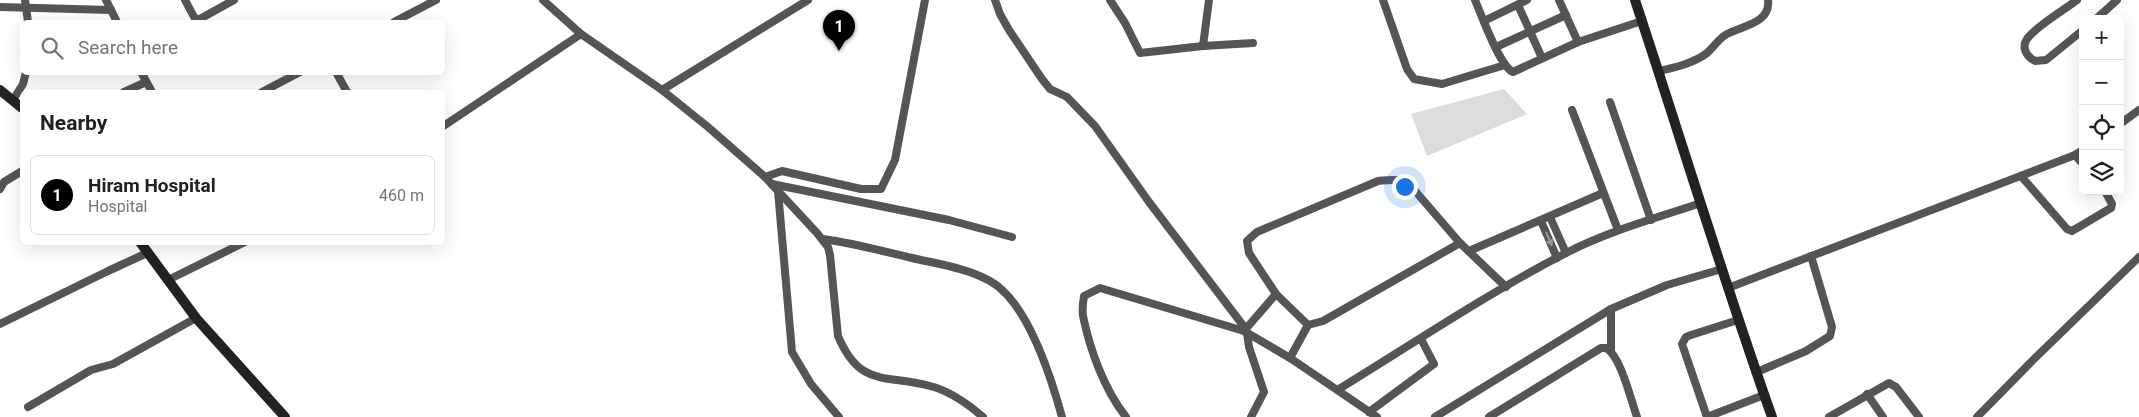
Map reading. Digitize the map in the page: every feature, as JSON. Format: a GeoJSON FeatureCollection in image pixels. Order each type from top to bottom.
{"type":"FeatureCollection","features":[{"type":"Feature","properties":{"kind":"main road"},"geometry":{"type":"LineString","coordinates":[[1635,0],[1660,71],[1738,320],[1758,372],[1772,417]]}},
{"type":"Feature","properties":{"kind":"main road"},"geometry":{"type":"LineString","coordinates":[[0,90],[20,106]]}},
{"type":"Feature","properties":{"kind":"main road"},"geometry":{"type":"LineString","coordinates":[[142,245],[196,318],[285,417]]}},
{"type":"Feature","properties":{"kind":"street"},"geometry":{"type":"LineString","coordinates":[[26,0],[28,20]]}},
{"type":"Feature","properties":{"kind":"street"},"geometry":{"type":"LineString","coordinates":[[106,0],[116,20]]}},
{"type":"Feature","properties":{"kind":"street"},"geometry":{"type":"LineString","coordinates":[[185,0],[194,17],[198,20],[234,0]]}},
{"type":"Feature","properties":{"kind":"street"},"geometry":{"type":"LineString","coordinates":[[398,20],[436,0]]}},
{"type":"Feature","properties":{"kind":"street"},"geometry":{"type":"LineString","coordinates":[[543,0],[581,34],[662,90],[708,126],[765,177],[822,239],[830,255],[838,336],[843,347],[862,370],[876,377],[931,386],[968,404],[983,417]]}},
{"type":"Feature","properties":{"kind":"street"},"geometry":{"type":"LineString","coordinates":[[662,90],[808,0]]}},
{"type":"Feature","properties":{"kind":"street"},"geometry":{"type":"LineString","coordinates":[[765,177],[782,171],[861,189],[881,189],[895,160],[925,0]]}},
{"type":"Feature","properties":{"kind":"street"},"geometry":{"type":"LineString","coordinates":[[995,0],[1009,30],[1042,79],[1050,89],[1066,97],[1095,126],[1149,202],[1246,331],[1249,347],[1264,392],[1251,417]]}},
{"type":"Feature","properties":{"kind":"street"},"geometry":{"type":"LineString","coordinates":[[1110,0],[1125,23],[1140,53],[1253,43]]}},
{"type":"Feature","properties":{"kind":"street"},"geometry":{"type":"LineString","coordinates":[[1204,46],[1209,0]]}},
{"type":"Feature","properties":{"kind":"street"},"geometry":{"type":"LineString","coordinates":[[1383,0],[1407,69],[1414,79],[1442,84],[1505,65]]}},
{"type":"Feature","properties":{"kind":"street"},"geometry":{"type":"LineString","coordinates":[[1475,0],[1505,65],[1508,70],[1513,72],[1578,42],[1642,22]]}},
{"type":"Feature","properties":{"kind":"street"},"geometry":{"type":"LineString","coordinates":[[1484,21],[1527,0]]}},
{"type":"Feature","properties":{"kind":"street"},"geometry":{"type":"LineString","coordinates":[[1560,0],[1578,42]]}},
{"type":"Feature","properties":{"kind":"street"},"geometry":{"type":"LineString","coordinates":[[1660,71],[1687,64],[1701,57],[1724,36],[1761,18],[1767,10],[1768,0]]}},
{"type":"Feature","properties":{"kind":"street"},"geometry":{"type":"LineString","coordinates":[[2077,0],[2028,38],[2025,49],[2026,54],[2035,61],[2046,60],[2079,33]]}},
{"type":"Feature","properties":{"kind":"street"},"geometry":{"type":"LineString","coordinates":[[2100,15],[2117,0]]}},
{"type":"Feature","properties":{"kind":"street"},"geometry":{"type":"LineString","coordinates":[[1518,5],[1542,58]]}},
{"type":"Feature","properties":{"kind":"street"},"geometry":{"type":"LineString","coordinates":[[0,6],[27,9],[111,10]]}},
{"type":"Feature","properties":{"kind":"street"},"geometry":{"type":"LineString","coordinates":[[1496,47],[1566,15]]}},
{"type":"Feature","properties":{"kind":"street"},"geometry":{"type":"LineString","coordinates":[[445,125],[581,34]]}},
{"type":"Feature","properties":{"kind":"street"},"geometry":{"type":"LineString","coordinates":[[13,100],[23,84],[25,75]]}},
{"type":"Feature","properties":{"kind":"street"},"geometry":{"type":"LineString","coordinates":[[143,75],[151,90]]}},
{"type":"Feature","properties":{"kind":"street"},"geometry":{"type":"LineString","coordinates":[[266,90],[294,75]]}},
{"type":"Feature","properties":{"kind":"street"},"geometry":{"type":"LineString","coordinates":[[338,75],[346,90]]}},
{"type":"Feature","properties":{"kind":"street"},"geometry":{"type":"LineString","coordinates":[[128,90],[146,82]]}},
{"type":"Feature","properties":{"kind":"street"},"geometry":{"type":"LineString","coordinates":[[1610,102],[1651,220]]}},
{"type":"Feature","properties":{"kind":"street"},"geometry":{"type":"LineString","coordinates":[[1572,110],[1618,230]]}},
{"type":"Feature","properties":{"kind":"street"},"geometry":{"type":"LineString","coordinates":[[2124,121],[2139,110]]}},
{"type":"Feature","properties":{"kind":"street"},"geometry":{"type":"LineString","coordinates":[[1728,288],[2079,152]]}},
{"type":"Feature","properties":{"kind":"street"},"geometry":{"type":"LineString","coordinates":[[2075,155],[2079,160]]}},
{"type":"Feature","properties":{"kind":"street"},"geometry":{"type":"LineString","coordinates":[[0,190],[4,182],[20,172]]}},
{"type":"Feature","properties":{"kind":"street"},"geometry":{"type":"LineString","coordinates":[[2021,176],[2067,228],[2072,231],[2111,208],[2112,204],[2107,195]]}},
{"type":"Feature","properties":{"kind":"street"},"geometry":{"type":"LineString","coordinates":[[1308,325],[1276,294],[1249,253],[1246,244],[1250,236],[1331,200],[1378,182],[1394,179],[1403,180],[1410,184],[1460,243],[1506,287]]}},
{"type":"Feature","properties":{"kind":"street"},"geometry":{"type":"LineString","coordinates":[[772,184],[949,220],[1012,237]]}},
{"type":"Feature","properties":{"kind":"street"},"geometry":{"type":"LineString","coordinates":[[778,190],[792,352],[811,384],[839,417]]}},
{"type":"Feature","properties":{"kind":"street"},"geometry":{"type":"LineString","coordinates":[[1470,252],[1603,193]]}},
{"type":"Feature","properties":{"kind":"street"},"geometry":{"type":"LineString","coordinates":[[1339,389],[1506,287],[1566,253],[1618,230],[1701,203]]}},
{"type":"Feature","properties":{"kind":"street"},"geometry":{"type":"LineString","coordinates":[[1550,217],[1566,253]]}},
{"type":"Feature","properties":{"kind":"street"},"geometry":{"type":"LineString","coordinates":[[1541,220],[1557,258]]}},
{"type":"Feature","properties":{"kind":"street"},"geometry":{"type":"LineString","coordinates":[[822,239],[861,245],[954,268],[992,282],[1011,300],[1034,338],[1043,358],[1062,417]]}},
{"type":"Feature","properties":{"kind":"street"},"geometry":{"type":"LineString","coordinates":[[1290,358],[1308,325],[1323,321],[1460,243]]}},
{"type":"Feature","properties":{"kind":"street"},"geometry":{"type":"LineString","coordinates":[[168,280],[239,245]]}},
{"type":"Feature","properties":{"kind":"street"},"geometry":{"type":"LineString","coordinates":[[0,324],[108,270],[147,253]]}},
{"type":"Feature","properties":{"kind":"street"},"geometry":{"type":"LineString","coordinates":[[1758,372],[1806,351],[1830,336],[1832,327],[1811,256]]}},
{"type":"Feature","properties":{"kind":"street"},"geometry":{"type":"LineString","coordinates":[[1977,417],[2139,257]]}},
{"type":"Feature","properties":{"kind":"street"},"geometry":{"type":"LineString","coordinates":[[1435,417],[1611,309],[1667,285],[1722,268]]}},
{"type":"Feature","properties":{"kind":"street"},"geometry":{"type":"LineString","coordinates":[[1126,417],[1111,397],[1096,360],[1083,316],[1084,296],[1100,288],[1246,331],[1339,389],[1377,417]]}},
{"type":"Feature","properties":{"kind":"street"},"geometry":{"type":"LineString","coordinates":[[1246,331],[1276,294]]}},
{"type":"Feature","properties":{"kind":"street"},"geometry":{"type":"LineString","coordinates":[[1611,309],[1611,350],[1621,370],[1637,417]]}},
{"type":"Feature","properties":{"kind":"street"},"geometry":{"type":"LineString","coordinates":[[28,407],[91,370],[113,364],[196,318]]}},
{"type":"Feature","properties":{"kind":"street"},"geometry":{"type":"LineString","coordinates":[[1738,320],[1686,337],[1682,344],[1707,417],[1764,395]]}},
{"type":"Feature","properties":{"kind":"street"},"geometry":{"type":"LineString","coordinates":[[1369,412],[1415,377],[1432,368],[1434,364],[1421,339]]}},
{"type":"Feature","properties":{"kind":"street"},"geometry":{"type":"LineString","coordinates":[[1489,417],[1601,348],[1611,350]]}},
{"type":"Feature","properties":{"kind":"street"},"geometry":{"type":"LineString","coordinates":[[1829,417],[1889,383],[1896,387],[1919,417]]}},
{"type":"Feature","properties":{"kind":"street"},"geometry":{"type":"LineString","coordinates":[[1868,394],[1883,417]]}},
{"type":"Feature","properties":{"kind":"shaded area"},"geometry":{"type":"Polygon","coordinates":[[[1504,89],[1527,114],[1427,156],[1411,114],[1504,89]]]}},
{"type":"Feature","properties":{"kind":"place","name":"Hiram Hospital"},"geometry":{"type":"Point","coordinates":[839,51]}}]}
